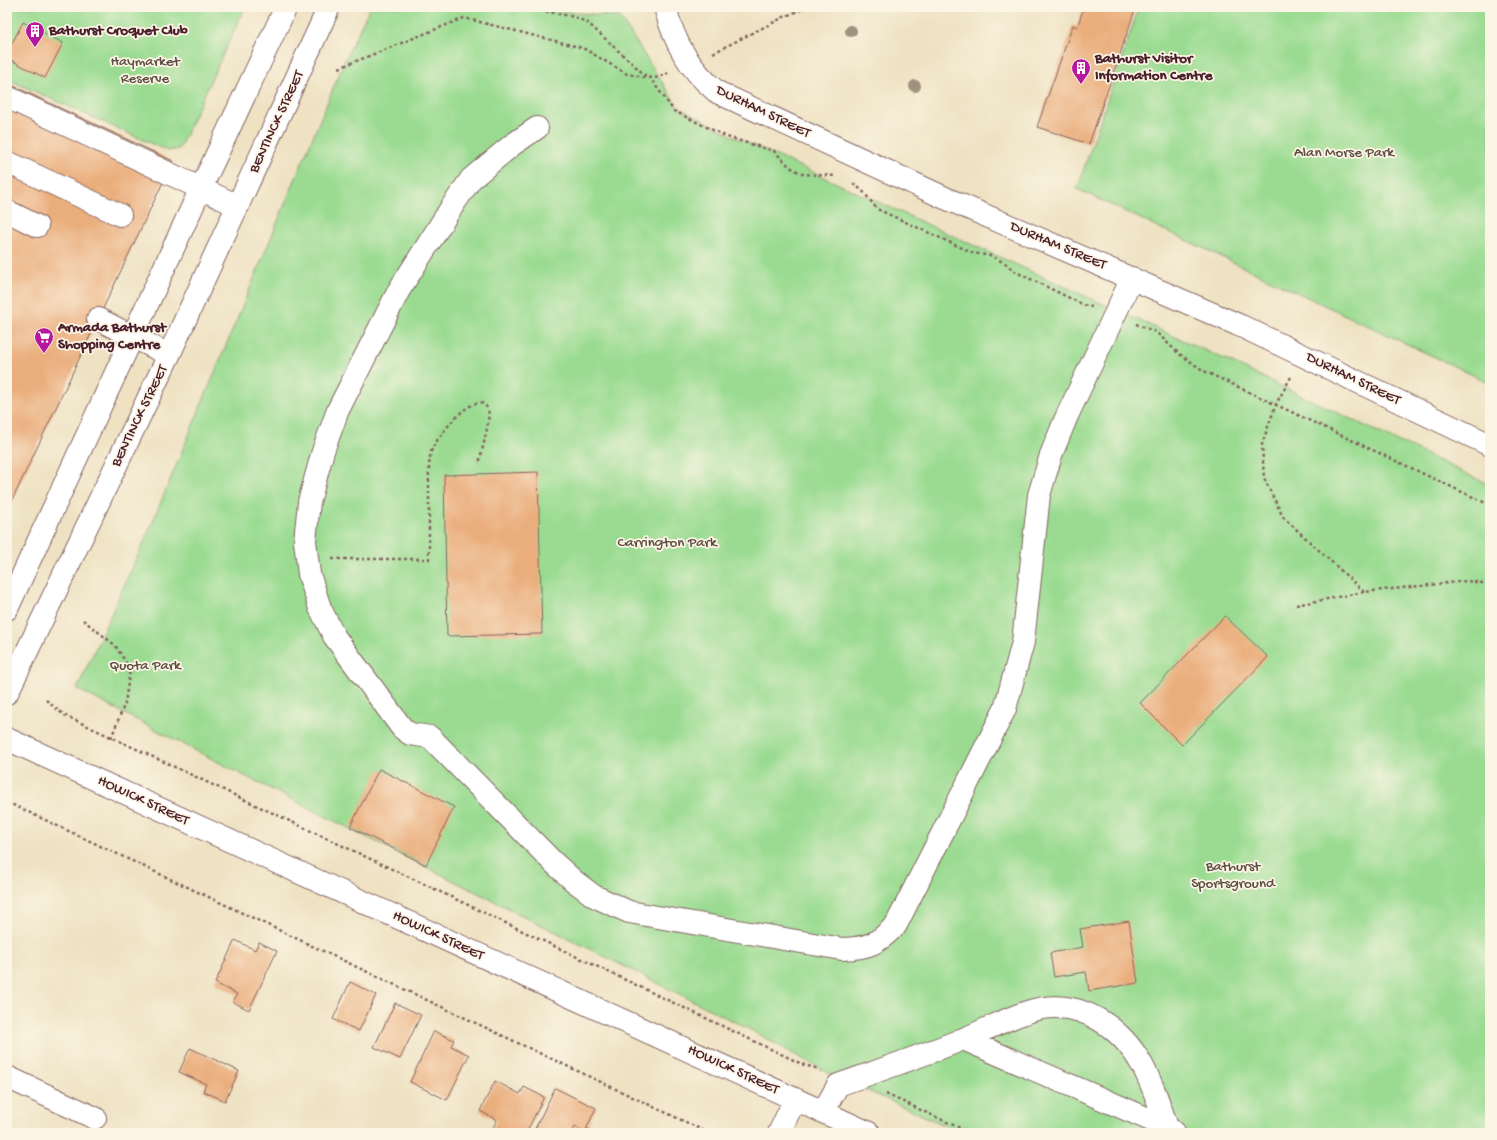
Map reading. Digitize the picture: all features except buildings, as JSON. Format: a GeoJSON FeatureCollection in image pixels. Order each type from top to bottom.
{"type":"FeatureCollection","features":[{"type":"Feature","properties":{"kind":"street"},"geometry":{"type":"LineString","coordinates":[[7,609],[286,7]]}},
{"type":"Feature","properties":{"kind":"street","name":"BENTINCK STREET"},"geometry":{"type":"LineString","coordinates":[[7,693],[169,355],[330,7]]}},
{"type":"Feature","properties":{"kind":"street","name":"DURHAM STREET"},"geometry":{"type":"LineString","coordinates":[[665,7],[669,22],[678,43],[690,64],[703,80],[717,92],[945,198],[1241,326],[1490,445]]}},
{"type":"Feature","properties":{"kind":"street"},"geometry":{"type":"LineString","coordinates":[[7,97],[238,206]]}},
{"type":"Feature","properties":{"kind":"street"},"geometry":{"type":"LineString","coordinates":[[537,128],[512,145],[472,179],[453,205],[399,290],[338,410],[323,451],[310,502],[305,541],[307,559],[309,574],[320,608],[334,636],[402,728],[410,734],[430,738],[553,862],[574,881],[594,896],[629,912],[842,949],[868,946],[881,939],[896,924],[1005,709],[1023,642],[1039,495],[1051,455],[1066,418],[1132,278]]}},
{"type":"Feature","properties":{"kind":"street"},"geometry":{"type":"LineString","coordinates":[[7,162],[120,215]]}},
{"type":"Feature","properties":{"kind":"street"},"geometry":{"type":"LineString","coordinates":[[7,211],[37,226]]}},
{"type":"Feature","properties":{"kind":"street"},"geometry":{"type":"LineString","coordinates":[[98,319],[169,355]]}},
{"type":"Feature","properties":{"kind":"street","name":"HOWICK STREET"},"geometry":{"type":"LineString","coordinates":[[7,739],[869,1133]]}},
{"type":"Feature","properties":{"kind":"street"},"geometry":{"type":"LineString","coordinates":[[823,1112],[838,1085],[963,1040],[1020,1015],[1042,1008],[1067,1008],[1089,1014],[1112,1027],[1129,1046],[1142,1065],[1172,1130]]}},
{"type":"Feature","properties":{"kind":"street"},"geometry":{"type":"LineString","coordinates":[[963,1040],[1172,1130]]}},
{"type":"Feature","properties":{"kind":"street"},"geometry":{"type":"LineString","coordinates":[[7,1077],[95,1118]]}},
{"type":"Feature","properties":{"kind":"street"},"geometry":{"type":"LineString","coordinates":[[779,1133],[795,1099]]}},
{"type":"Feature","properties":{"kind":"path"},"geometry":{"type":"LineString","coordinates":[[338,68],[464,18],[582,48],[627,74],[650,78],[674,110],[727,136],[774,151],[790,167],[802,174],[836,176],[842,178]]}},
{"type":"Feature","properties":{"kind":"path"},"geometry":{"type":"LineString","coordinates":[[848,180],[862,190],[877,209],[973,253],[991,256],[1005,263],[1014,271],[1084,305],[1101,308],[1156,332],[1178,353],[1204,371],[1490,505]]}},
{"type":"Feature","properties":{"kind":"path"},"geometry":{"type":"LineString","coordinates":[[1304,356],[1276,404],[1262,444],[1264,478],[1283,517],[1364,592]]}},
{"type":"Feature","properties":{"kind":"path"},"geometry":{"type":"LineString","coordinates":[[307,559],[429,559],[429,467],[431,451],[446,428],[459,415],[475,403],[485,405],[488,409],[489,418],[479,464]]}},
{"type":"Feature","properties":{"kind":"path"},"geometry":{"type":"LineString","coordinates":[[1296,605],[1364,592],[1467,581],[1490,584]]}},
{"type":"Feature","properties":{"kind":"path"},"geometry":{"type":"LineString","coordinates":[[83,620],[114,646],[130,669],[125,703],[111,738]]}},
{"type":"Feature","properties":{"kind":"path"},"geometry":{"type":"LineString","coordinates":[[46,700],[64,715],[111,738],[804,1065],[855,1079],[971,1133]]}},
{"type":"Feature","properties":{"kind":"path"},"geometry":{"type":"LineString","coordinates":[[7,802],[709,1133]]}},
{"type":"Feature","properties":{"kind":"green space","name":"Haymarket Reserve"},"geometry":{"type":"Polygon","coordinates":[[[7,7],[245,7],[179,149],[168,151],[7,79],[7,7]]]}},
{"type":"Feature","properties":{"kind":"green space","name":"Carrington Park"},"geometry":{"type":"Polygon","coordinates":[[[370,7],[516,7],[620,17],[678,107],[735,137],[1224,359],[1490,485],[1490,1133],[962,1133],[830,1074],[747,1028],[241,774],[77,689],[148,533],[345,60],[370,7]]]}},
{"type":"Feature","properties":{"kind":"green space","name":"Alan Morse Park"},"geometry":{"type":"Polygon","coordinates":[[[1139,7],[1490,7],[1490,383],[1077,189],[1139,7]]]}},
{"type":"Feature","properties":{"kind":"place","name":"Bathurst Croquet Club"},"geometry":{"type":"Point","coordinates":[35,48]}},
{"type":"Feature","properties":{"kind":"place","name":"Bathurst Visitor Information Centre"},"geometry":{"type":"Point","coordinates":[1081,85]}},
{"type":"Feature","properties":{"kind":"place","name":"Armada Bathurst Shopping Centre"},"geometry":{"type":"Point","coordinates":[44,354]}},
{"type":"Feature","properties":{"kind":"park label","name":"Quota Park"},"geometry":{"type":"Point","coordinates":[145,666]}},
{"type":"Feature","properties":{"kind":"park label","name":"Bathurst Sportsground"},"geometry":{"type":"Point","coordinates":[1233,876]}}]}
